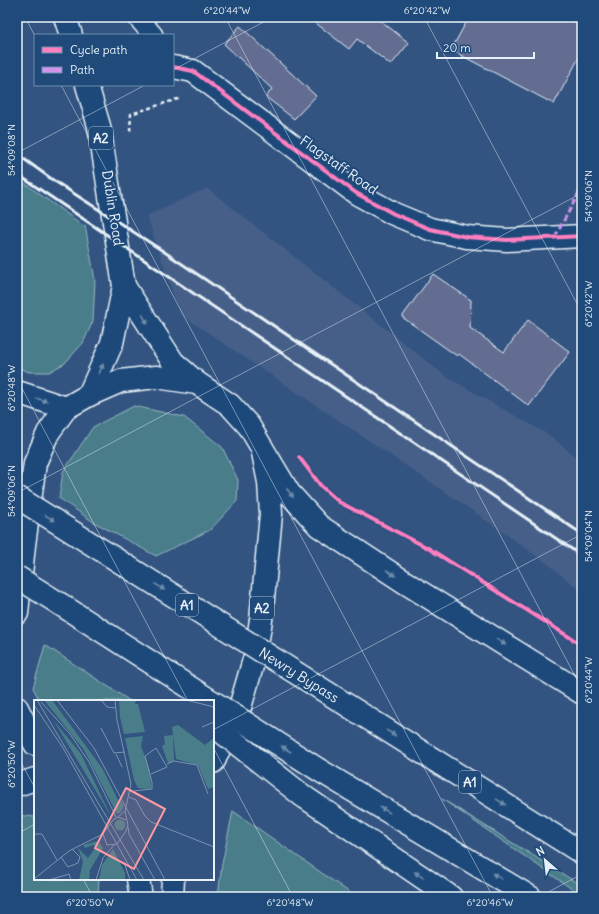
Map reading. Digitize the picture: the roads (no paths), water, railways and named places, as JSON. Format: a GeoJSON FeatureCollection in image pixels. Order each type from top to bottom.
{"type":"FeatureCollection","features":[{"type":"Feature","properties":{"kind":"main road"},"geometry":{"type":"LineString","coordinates":[[65,17],[71,34]]}},
{"type":"Feature","properties":{"kind":"main road","name":"Flagstaff Road"},"geometry":{"type":"LineString","coordinates":[[174,67],[193,71],[356,194],[408,220],[430,229],[467,237],[507,240],[582,236]]}},
{"type":"Feature","properties":{"kind":"main road","name":"Dublin Road"},"geometry":{"type":"LineString","coordinates":[[87,86],[99,126],[124,286]]}},
{"type":"Feature","properties":{"kind":"main road","name":"A2"},"geometry":{"type":"LineString","coordinates":[[124,286],[173,362],[197,383],[230,405],[249,426],[262,448],[269,482],[272,514],[261,620],[255,656],[236,721],[214,761]]}},
{"type":"Feature","properties":{"kind":"main road","name":"A2"},"geometry":{"type":"LineString","coordinates":[[90,395],[112,343],[124,286]]}},
{"type":"Feature","properties":{"kind":"main road","name":"A2"},"geometry":{"type":"LineString","coordinates":[[17,613],[35,463],[48,433],[66,408],[121,381],[156,377],[197,383]]}},
{"type":"Feature","properties":{"kind":"main road"},"geometry":{"type":"LineString","coordinates":[[17,392],[66,408]]}},
{"type":"Feature","properties":{"kind":"main road"},"geometry":{"type":"LineString","coordinates":[[262,448],[289,493],[319,526],[409,585],[582,693]]}},
{"type":"Feature","properties":{"kind":"main road","name":"Newry Bypass"},"geometry":{"type":"LineString","coordinates":[[17,497],[582,853]]}},
{"type":"Feature","properties":{"kind":"main road"},"geometry":{"type":"LineString","coordinates":[[17,578],[209,700]]}},
{"type":"Feature","properties":{"kind":"main road"},"geometry":{"type":"LineString","coordinates":[[60,604],[181,700]]}},
{"type":"Feature","properties":{"kind":"main road"},"geometry":{"type":"LineString","coordinates":[[214,703],[319,770],[530,897]]}},
{"type":"Feature","properties":{"kind":"main road"},"geometry":{"type":"LineString","coordinates":[[17,708],[34,742]]}},
{"type":"Feature","properties":{"kind":"main road"},"geometry":{"type":"LineString","coordinates":[[214,726],[303,796],[451,897]]}},
{"type":"Feature","properties":{"kind":"main road"},"geometry":{"type":"LineString","coordinates":[[17,785],[34,779]]}},
{"type":"Feature","properties":{"kind":"main road"},"geometry":{"type":"LineString","coordinates":[[138,880],[141,897]]}},
{"type":"Feature","properties":{"kind":"main road"},"geometry":{"type":"LineString","coordinates":[[172,897],[174,880]]}},
{"type":"Feature","properties":{"kind":"lane"},"geometry":{"type":"LineString","coordinates":[[137,17],[152,34]]}},
{"type":"Feature","properties":{"kind":"railway"},"geometry":{"type":"LineString","coordinates":[[17,154],[53,180],[163,251],[582,534]]}},
{"type":"Feature","properties":{"kind":"railway"},"geometry":{"type":"LineString","coordinates":[[17,174],[582,556]]}}]}
